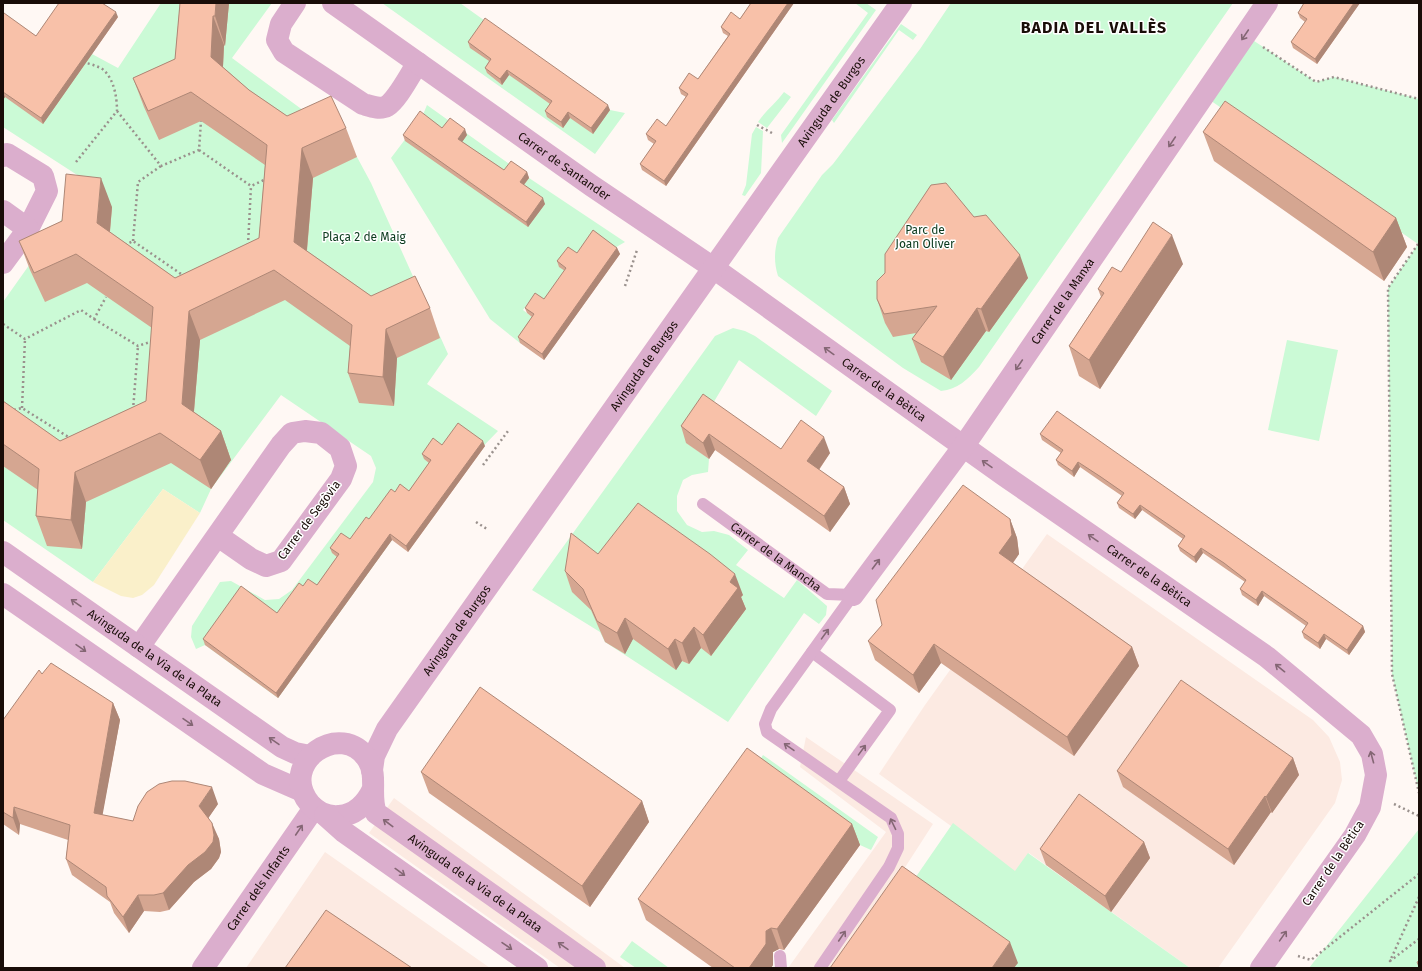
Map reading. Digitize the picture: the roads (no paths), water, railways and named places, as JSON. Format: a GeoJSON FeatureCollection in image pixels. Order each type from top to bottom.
{"type":"FeatureCollection","features":[{"type":"Feature","properties":{"kind":"street"},"geometry":{"type":"LineString","coordinates":[[295,3],[281,24],[277,40],[284,52],[362,104],[377,108],[386,106],[395,97],[418,63]]}},
{"type":"Feature","properties":{"kind":"street","name":"Carrer de Santander"},"geometry":{"type":"LineString","coordinates":[[333,3],[592,186],[712,267]]}},
{"type":"Feature","properties":{"kind":"street","name":"Avinguda de Burgos"},"geometry":{"type":"LineString","coordinates":[[372,780],[374,756],[387,729],[900,3]]}},
{"type":"Feature","properties":{"kind":"street","name":"Carrer de la Manxa"},"geometry":{"type":"LineString","coordinates":[[853,595],[963,447],[1267,3]]}},
{"type":"Feature","properties":{"kind":"street"},"geometry":{"type":"LineString","coordinates":[[3,156],[7,154],[27,165],[43,176],[47,185],[47,191],[28,229],[3,263]]}},
{"type":"Feature","properties":{"kind":"street"},"geometry":{"type":"LineString","coordinates":[[3,211],[28,229]]}},
{"type":"Feature","properties":{"kind":"street","name":"Carrer de la Bètica"},"geometry":{"type":"LineString","coordinates":[[712,267],[963,447],[1267,658],[1362,735],[1372,754],[1376,775],[1370,807],[1356,835],[1261,968]]}},
{"type":"Feature","properties":{"kind":"street","name":"Carrer de Segòvia"},"geometry":{"type":"LineString","coordinates":[[139,647],[281,445],[292,433],[305,431],[321,434],[340,448],[346,466],[341,479],[281,561],[266,566],[251,559],[218,536]]}},
{"type":"Feature","properties":{"kind":"street","name":"Avinguda de la Via de la Plata"},"geometry":{"type":"LineString","coordinates":[[3,552],[282,747],[295,753],[310,756]]}},
{"type":"Feature","properties":{"kind":"street"},"geometry":{"type":"LineString","coordinates":[[3,594],[263,774],[314,805],[334,817],[347,816],[358,810],[367,801],[372,780],[367,759],[358,750],[342,744],[324,746],[310,756],[303,767],[300,779],[314,805],[344,832],[538,968]]}},
{"type":"Feature","properties":{"kind":"street","name":"Avinguda de Burgos"},"geometry":{"type":"LineString","coordinates":[[342,744],[373,737],[387,729]]}},
{"type":"Feature","properties":{"kind":"street","name":"Avinguda de la Via de la Plata"},"geometry":{"type":"LineString","coordinates":[[372,780],[372,804],[376,813],[386,822],[595,968]]}},
{"type":"Feature","properties":{"kind":"street","name":"Carrer dels Infants"},"geometry":{"type":"LineString","coordinates":[[203,968],[314,805]]}},
{"type":"Feature","properties":{"kind":"lane","name":"Carrer de la Mancha"},"geometry":{"type":"LineString","coordinates":[[703,504],[828,594],[853,595]]}},
{"type":"Feature","properties":{"kind":"lane"},"geometry":{"type":"LineString","coordinates":[[820,968],[889,867],[898,848],[898,834],[891,818],[767,732],[765,724],[771,709],[853,595]]}},
{"type":"Feature","properties":{"kind":"lane"},"geometry":{"type":"LineString","coordinates":[[812,652],[890,710],[839,781]]}},
{"type":"Feature","properties":{"kind":"district","name":"BADIA DEL VALLÈS"},"geometry":{"type":"Point","coordinates":[1094,27]}},
{"type":"Feature","properties":{"kind":"park label","name":"Plaça 2 de Maig"},"geometry":{"type":"Point","coordinates":[364,237]}},
{"type":"Feature","properties":{"kind":"park label","name":"Parc de Joan Oliver"},"geometry":{"type":"Point","coordinates":[925,237]}}]}
